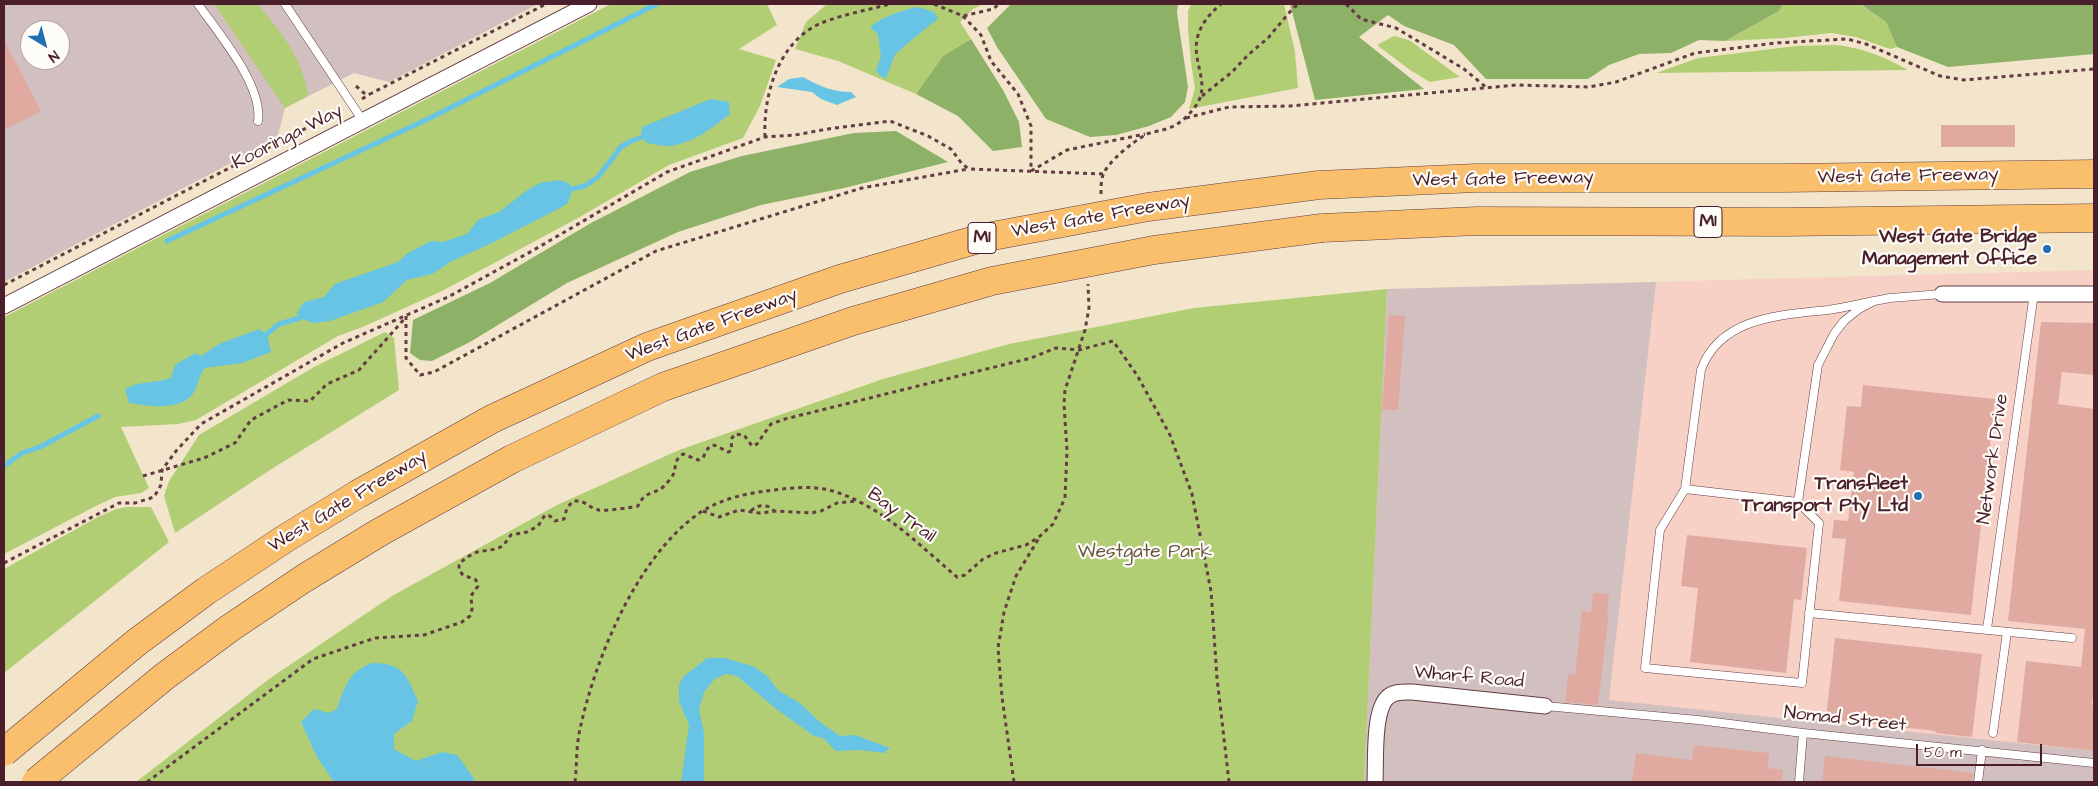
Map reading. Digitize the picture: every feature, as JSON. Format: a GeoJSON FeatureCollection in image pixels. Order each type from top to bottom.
{"type":"FeatureCollection","features":[{"type":"Feature","properties":{"kind":"highway","name":"West Gate Freeway"},"geometry":{"type":"LineString","coordinates":[[4,752],[138,642],[206,591],[286,538],[358,494],[492,420],[647,347],[840,279],[982,238],[1148,207],[1319,185],[1476,178],[1784,178],[2094,174]]}},
{"type":"Feature","properties":{"kind":"highway","name":"M1"},"geometry":{"type":"LineString","coordinates":[[36,782],[164,676],[230,628],[303,579],[380,532],[512,459],[664,387],[853,321],[992,281],[1154,250],[1322,228],[1477,221],[1784,222],[2094,218]]}},
{"type":"Feature","properties":{"kind":"street","name":"Kooringa Way"},"geometry":{"type":"LineString","coordinates":[[4,306],[590,4]]}},
{"type":"Feature","properties":{"kind":"street"},"geometry":{"type":"LineString","coordinates":[[1942,294],[2094,294]]}},
{"type":"Feature","properties":{"kind":"street","name":"Wharf Road"},"geometry":{"type":"LineString","coordinates":[[1375,782],[1379,712],[1386,699],[1393,694],[1412,692],[1545,706]]}},
{"type":"Feature","properties":{"kind":"lane"},"geometry":{"type":"LineString","coordinates":[[198,4],[251,83],[259,104],[258,120]]}},
{"type":"Feature","properties":{"kind":"lane"},"geometry":{"type":"LineString","coordinates":[[285,4],[363,121]]}},
{"type":"Feature","properties":{"kind":"lane","name":"Network Drive"},"geometry":{"type":"LineString","coordinates":[[1987,630],[2034,293]]}},
{"type":"Feature","properties":{"kind":"lane"},"geometry":{"type":"LineString","coordinates":[[1685,489],[1798,502],[1819,524],[1802,683],[1645,668],[1660,530],[1685,489],[1701,370],[1706,357],[1724,337],[1757,321],[1781,315],[1831,309],[1890,298],[1942,294]]}},
{"type":"Feature","properties":{"kind":"lane"},"geometry":{"type":"LineString","coordinates":[[1798,502],[1818,365],[1824,351],[1844,321],[1859,309],[1874,301]]}},
{"type":"Feature","properties":{"kind":"lane"},"geometry":{"type":"LineString","coordinates":[[1809,613],[2072,638]]}},
{"type":"Feature","properties":{"kind":"lane"},"geometry":{"type":"LineString","coordinates":[[1993,733],[2007,632]]}},
{"type":"Feature","properties":{"kind":"lane","name":"Nomad Street"},"geometry":{"type":"LineString","coordinates":[[1545,706],[1698,720],[1802,733],[2094,763]]}},
{"type":"Feature","properties":{"kind":"lane"},"geometry":{"type":"LineString","coordinates":[[1799,782],[1802,733]]}},
{"type":"Feature","properties":{"kind":"lane"},"geometry":{"type":"LineString","coordinates":[[1978,782],[1982,750]]}},
{"type":"Feature","properties":{"kind":"path"},"geometry":{"type":"LineString","coordinates":[[4,285],[546,4]]}},
{"type":"Feature","properties":{"kind":"path"},"geometry":{"type":"LineString","coordinates":[[765,137],[766,106],[770,89],[789,47],[807,31],[823,22],[890,4]]}},
{"type":"Feature","properties":{"kind":"path"},"geometry":{"type":"LineString","coordinates":[[934,4],[963,16],[981,35],[991,61],[1018,94],[1031,126],[1031,171]]}},
{"type":"Feature","properties":{"kind":"path"},"geometry":{"type":"LineString","coordinates":[[963,16],[994,8],[999,4]]}},
{"type":"Feature","properties":{"kind":"path"},"geometry":{"type":"LineString","coordinates":[[1201,96],[1196,39],[1202,25],[1221,4]]}},
{"type":"Feature","properties":{"kind":"path"},"geometry":{"type":"LineString","coordinates":[[1185,119],[1201,96],[1232,72],[1268,38],[1294,7],[1301,4]]}},
{"type":"Feature","properties":{"kind":"path"},"geometry":{"type":"LineString","coordinates":[[1346,4],[1361,19],[1396,28],[1464,69],[1488,88]]}},
{"type":"Feature","properties":{"kind":"path"},"geometry":{"type":"LineString","coordinates":[[1031,171],[1067,150],[1171,128],[1185,119],[1230,107],[1290,106],[1516,85],[1589,87],[1616,82],[1695,53],[1775,43],[1847,39],[1866,44],[1940,76],[1964,80],[2094,69]]}},
{"type":"Feature","properties":{"kind":"path"},"geometry":{"type":"LineString","coordinates":[[351,82],[364,93],[370,94]]}},
{"type":"Feature","properties":{"kind":"path"},"geometry":{"type":"LineString","coordinates":[[4,563],[119,503],[135,503],[154,497],[161,485],[162,470],[176,451],[201,424],[342,343],[448,297],[532,252],[666,172],[765,137],[795,135],[890,121],[928,136],[951,149],[962,164],[969,169]]}},
{"type":"Feature","properties":{"kind":"path"},"geometry":{"type":"LineString","coordinates":[[406,316],[406,358],[420,375],[434,372],[656,250],[862,188],[969,169],[1104,174],[1124,149],[1148,134]]}},
{"type":"Feature","properties":{"kind":"path"},"geometry":{"type":"LineString","coordinates":[[143,476],[204,458],[235,443],[251,420],[288,400],[310,401],[327,384],[359,370],[406,316]]}},
{"type":"Feature","properties":{"kind":"path","name":"Bay Trail"},"geometry":{"type":"LineString","coordinates":[[575,782],[582,723],[592,682],[616,626],[651,562],[674,535],[704,511],[740,494],[790,487],[831,490],[858,501],[885,516],[957,577],[966,575],[983,559],[996,552],[1026,545],[1040,538],[1053,524],[1065,498],[1067,451],[1065,390],[1085,330]]}},
{"type":"Feature","properties":{"kind":"path"},"geometry":{"type":"LineString","coordinates":[[147,782],[313,659],[375,638],[424,635],[462,622],[470,616],[472,609],[471,596],[478,586],[476,580],[463,575],[459,570],[459,564],[477,552],[496,550],[503,546],[511,535],[527,532],[538,526],[545,515],[550,516],[555,521],[564,519],[567,508],[573,501],[585,502],[598,510],[627,509],[638,506],[641,498],[663,487],[673,475],[677,458],[683,454],[698,460],[703,458],[707,448],[712,445],[718,445],[728,452],[731,451],[732,438],[735,434],[744,435],[752,446],[757,444],[771,424],[785,419],[1031,358],[1056,348],[1079,350],[1113,341],[1137,375],[1170,435],[1192,494],[1211,591],[1217,678],[1229,782]]}},
{"type":"Feature","properties":{"kind":"path"},"geometry":{"type":"LineString","coordinates":[[704,511],[719,517],[739,510],[759,513],[774,511],[811,513],[821,511],[837,502],[858,501]]}},
{"type":"Feature","properties":{"kind":"path"},"geometry":{"type":"LineString","coordinates":[[751,511],[759,506],[763,506],[770,507],[774,511]]}},
{"type":"Feature","properties":{"kind":"path"},"geometry":{"type":"LineString","coordinates":[[1014,782],[1002,697],[998,648],[1004,612],[1016,576],[1040,538]]}},
{"type":"Feature","properties":{"kind":"shaded area"},"geometry":{"type":"Polygon","coordinates":[[[4,4],[538,4],[389,82],[354,73],[285,108],[277,139],[4,282],[4,4]]]}},
{"type":"Feature","properties":{"kind":"shaded area"},"geometry":{"type":"Polygon","coordinates":[[[2094,270],[2094,782],[1358,782],[1387,289],[2094,270]]]}},
{"type":"Feature","properties":{"kind":"shaded area"},"geometry":{"type":"Polygon","coordinates":[[[1656,282],[1609,700],[2094,751],[2094,782],[1364,782],[1387,289],[1656,282]]]}},
{"type":"Feature","properties":{"kind":"green space"},"geometry":{"type":"Polygon","coordinates":[[[214,4],[257,4],[290,46],[302,70],[308,96],[285,108],[214,4]]]}},
{"type":"Feature","properties":{"kind":"green space"},"geometry":{"type":"Polygon","coordinates":[[[611,4],[767,4],[777,25],[739,49],[776,60],[760,106],[743,138],[669,165],[578,218],[442,291],[365,326],[338,336],[196,420],[178,424],[121,427],[149,488],[141,493],[115,497],[4,554],[4,317],[611,4]]]}},
{"type":"Feature","properties":{"kind":"green space"},"geometry":{"type":"Polygon","coordinates":[[[827,4],[983,4],[973,9],[960,22],[971,39],[943,56],[916,94],[838,61],[795,49],[806,22],[827,4]]]}},
{"type":"Feature","properties":{"kind":"green space"},"geometry":{"type":"Polygon","coordinates":[[[1011,4],[1178,4],[1177,13],[1188,87],[1185,102],[1171,117],[1149,126],[1116,135],[1090,137],[1046,119],[997,47],[987,28],[1011,4]]]}},
{"type":"Feature","properties":{"kind":"green space"},"geometry":{"type":"Polygon","coordinates":[[[1191,4],[1284,4],[1295,52],[1298,88],[1189,109],[1195,88],[1188,29],[1188,11],[1191,4]]]}},
{"type":"Feature","properties":{"kind":"green space"},"geometry":{"type":"Polygon","coordinates":[[[1290,4],[1783,4],[1779,11],[1725,41],[1699,40],[1671,53],[1639,54],[1609,65],[1588,79],[1486,79],[1454,45],[1404,26],[1388,15],[1359,37],[1424,89],[1315,100],[1290,4]]]}},
{"type":"Feature","properties":{"kind":"green space"},"geometry":{"type":"Polygon","coordinates":[[[1783,4],[1859,4],[1886,22],[1897,47],[1890,49],[1856,37],[1831,33],[1785,38],[1725,41],[1779,11],[1783,4]]]}},
{"type":"Feature","properties":{"kind":"green space"},"geometry":{"type":"Polygon","coordinates":[[[1860,4],[2094,4],[2094,54],[1948,67],[1897,47],[1886,22],[1860,4]]]}},
{"type":"Feature","properties":{"kind":"green space"},"geometry":{"type":"Polygon","coordinates":[[[1394,36],[1409,40],[1460,77],[1430,82],[1410,70],[1377,45],[1394,36]]]}},
{"type":"Feature","properties":{"kind":"green space"},"geometry":{"type":"Polygon","coordinates":[[[971,39],[1003,90],[1019,122],[1022,147],[993,151],[958,116],[916,94],[943,56],[971,39]]]}},
{"type":"Feature","properties":{"kind":"green space"},"geometry":{"type":"Polygon","coordinates":[[[1835,45],[1873,53],[1908,70],[1656,73],[1698,58],[1796,46],[1835,45]]]}},
{"type":"Feature","properties":{"kind":"green space"},"geometry":{"type":"Polygon","coordinates":[[[896,131],[948,162],[844,188],[761,205],[678,232],[567,283],[470,342],[432,361],[420,360],[410,353],[413,320],[490,283],[591,223],[690,172],[742,156],[854,133],[896,131]]]}},
{"type":"Feature","properties":{"kind":"green space","name":"Westgate Park"},"geometry":{"type":"Polygon","coordinates":[[[1387,289],[1364,782],[136,782],[269,679],[392,596],[557,505],[679,450],[883,379],[1009,344],[1194,308],[1387,289]]]}},
{"type":"Feature","properties":{"kind":"green space"},"geometry":{"type":"Polygon","coordinates":[[[385,332],[394,338],[399,390],[270,470],[175,533],[164,496],[169,481],[199,435],[314,367],[385,332]]]}},
{"type":"Feature","properties":{"kind":"green space"},"geometry":{"type":"Polygon","coordinates":[[[151,507],[169,542],[4,673],[4,569],[96,518],[116,509],[151,507]]]}},
{"type":"Feature","properties":{"kind":"water"},"geometry":{"type":"Polygon","coordinates":[[[917,7],[934,12],[938,19],[895,55],[886,78],[880,76],[876,70],[881,57],[878,34],[870,27],[892,14],[917,7]]]}},
{"type":"Feature","properties":{"kind":"water"},"geometry":{"type":"Polygon","coordinates":[[[803,77],[826,88],[851,92],[856,97],[837,105],[821,99],[812,92],[777,87],[789,79],[803,77]]]}},
{"type":"Feature","properties":{"kind":"water"},"geometry":{"type":"Polygon","coordinates":[[[711,99],[729,102],[730,114],[693,139],[676,145],[665,146],[647,143],[641,135],[642,127],[711,99]]]}},
{"type":"Feature","properties":{"kind":"water"},"geometry":{"type":"Polygon","coordinates":[[[559,180],[569,183],[572,191],[568,203],[488,245],[452,261],[432,274],[407,280],[383,302],[330,321],[313,323],[300,318],[297,313],[304,302],[324,297],[335,284],[398,262],[408,253],[431,241],[443,242],[467,234],[478,220],[499,212],[526,191],[540,183],[559,180]]]}},
{"type":"Feature","properties":{"kind":"water"},"geometry":{"type":"Polygon","coordinates":[[[259,329],[267,334],[271,352],[242,363],[205,368],[194,393],[185,401],[170,406],[129,403],[125,389],[130,386],[171,378],[175,365],[195,353],[201,356],[219,344],[259,329]]]}},
{"type":"Feature","properties":{"kind":"water"},"geometry":{"type":"Polygon","coordinates":[[[707,658],[725,658],[755,667],[767,676],[779,691],[800,703],[820,722],[840,736],[855,735],[890,748],[884,753],[860,750],[836,751],[823,738],[814,736],[775,708],[737,676],[726,674],[715,679],[704,692],[699,709],[704,733],[704,782],[681,782],[689,725],[679,701],[679,685],[683,677],[707,658]]]}},
{"type":"Feature","properties":{"kind":"water"},"geometry":{"type":"Polygon","coordinates":[[[372,663],[391,665],[402,672],[418,701],[412,721],[394,734],[394,749],[416,761],[442,752],[457,755],[475,782],[334,782],[317,757],[301,722],[314,709],[329,713],[337,709],[348,681],[364,666],[372,663]]]}},
{"type":"Feature","properties":{"kind":"building"},"geometry":{"type":"Polygon","coordinates":[[[4,40],[41,111],[4,130],[4,40]]]}},
{"type":"Feature","properties":{"kind":"building"},"geometry":{"type":"Polygon","coordinates":[[[1941,125],[2015,125],[2015,147],[1941,147],[1941,125]]]}},
{"type":"Feature","properties":{"kind":"building"},"geometry":{"type":"Polygon","coordinates":[[[1389,315],[1405,316],[1398,410],[1382,410],[1389,315]]]}},
{"type":"Feature","properties":{"kind":"building"},"geometry":{"type":"Polygon","coordinates":[[[2041,322],[2094,323],[2094,375],[2062,372],[2058,404],[2094,409],[2094,687],[2092,705],[2094,705],[2094,751],[2017,742],[2026,661],[2081,667],[2085,629],[2008,621],[2041,322]]]}},
{"type":"Feature","properties":{"kind":"building","name":"Transfleet Transport Pty Ltd"},"geometry":{"type":"Polygon","coordinates":[[[1863,385],[1995,399],[1971,615],[1839,601],[1846,539],[1832,538],[1834,520],[1848,521],[1854,472],[1840,470],[1847,406],[1861,407],[1863,385]]]}},
{"type":"Feature","properties":{"kind":"building","name":"Transfleet Transport Pty Ltd"},"geometry":{"type":"Polygon","coordinates":[[[1687,535],[1807,548],[1801,600],[1794,599],[1786,673],[1690,662],[1698,588],[1681,586],[1687,535]]]}},
{"type":"Feature","properties":{"kind":"building"},"geometry":{"type":"Polygon","coordinates":[[[1593,593],[1609,594],[1607,613],[1609,613],[1598,705],[1565,702],[1568,674],[1575,675],[1582,611],[1591,612],[1593,593]]]}},
{"type":"Feature","properties":{"kind":"building"},"geometry":{"type":"Polygon","coordinates":[[[1835,638],[1982,654],[1972,737],[1935,733],[1936,731],[1826,719],[1835,638]]]}},
{"type":"Feature","properties":{"kind":"building"},"geometry":{"type":"Polygon","coordinates":[[[1694,745],[1769,753],[1768,768],[1783,770],[1782,782],[1632,782],[1636,753],[1692,760],[1694,745]]]}},
{"type":"Feature","properties":{"kind":"building"},"geometry":{"type":"Polygon","coordinates":[[[1825,756],[1973,773],[1972,782],[1822,782],[1825,756]]]}},
{"type":"Feature","properties":{"kind":"waterway"},"geometry":{"type":"LineString","coordinates":[[167,241],[428,119],[657,4]]}},
{"type":"Feature","properties":{"kind":"waterway"},"geometry":{"type":"LineString","coordinates":[[571,189],[585,186],[598,177],[621,147],[643,137]]}},
{"type":"Feature","properties":{"kind":"waterway"},"geometry":{"type":"LineString","coordinates":[[267,334],[279,324],[300,318]]}},
{"type":"Feature","properties":{"kind":"waterway"},"geometry":{"type":"LineString","coordinates":[[4,466],[22,453],[40,447],[98,416]]}},
{"type":"Feature","properties":{"kind":"place","name":"West Gate Bridge Management Office"},"geometry":{"type":"Point","coordinates":[2047,249]}},
{"type":"Feature","properties":{"kind":"place","name":"Transfleet Transport Pty Ltd"},"geometry":{"type":"Point","coordinates":[1918,496]}}]}
